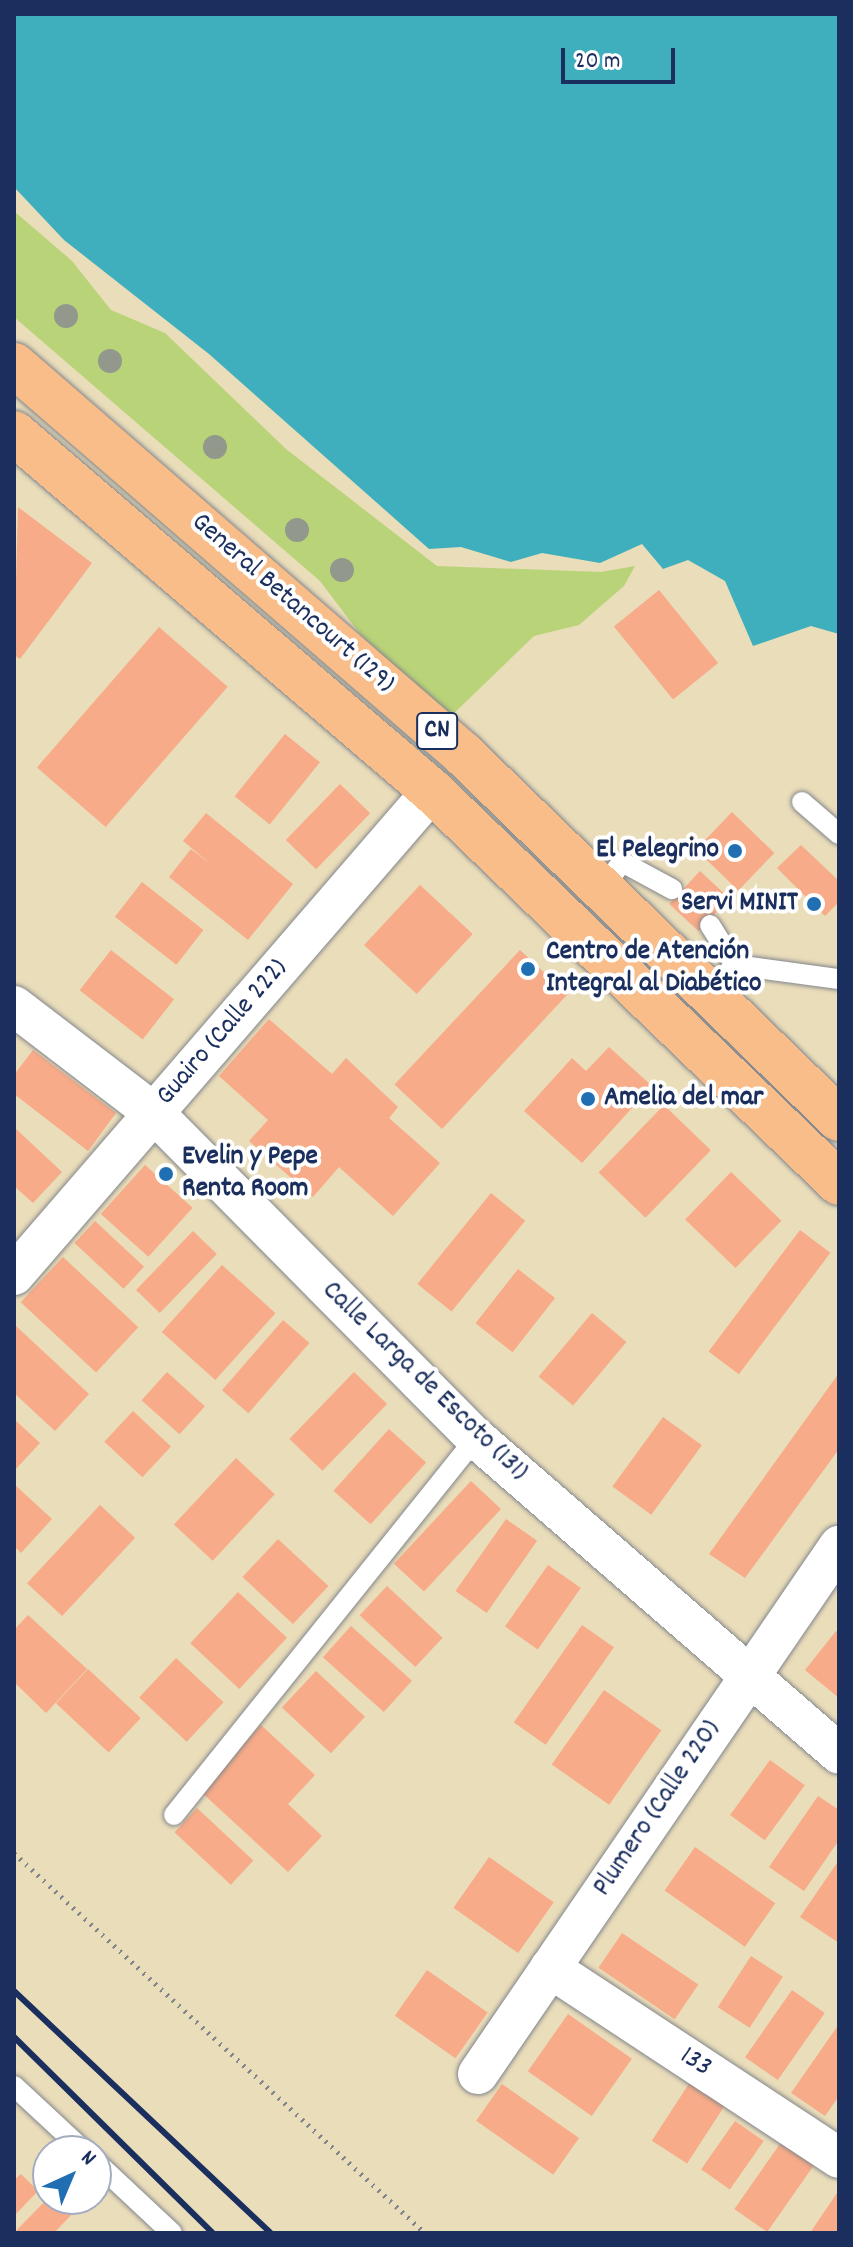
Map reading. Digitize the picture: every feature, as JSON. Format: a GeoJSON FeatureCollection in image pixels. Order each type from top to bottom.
{"type":"FeatureCollection","features":[{"type":"Feature","properties":{"kind":"highway","name":"General Betancourt (129)"},"geometry":{"type":"LineString","coordinates":[[14,365],[326,632],[602,888],[722,979],[839,1119]]}},
{"type":"Feature","properties":{"kind":"highway","name":"General Betancourt (129)"},"geometry":{"type":"LineString","coordinates":[[14,433],[432,791],[839,1183]]}},
{"type":"Feature","properties":{"kind":"street","name":"Guairo (Calle 222)"},"geometry":{"type":"LineString","coordinates":[[14,1275],[432,791]]}},
{"type":"Feature","properties":{"kind":"street","name":"Calle Larga de Escoto (131)"},"geometry":{"type":"LineString","coordinates":[[14,1006],[154,1113],[476,1438],[747,1678],[839,1754]]}},
{"type":"Feature","properties":{"kind":"street","name":"Plumero (Calle 220)"},"geometry":{"type":"LineString","coordinates":[[478,2074],[839,1546]]}},
{"type":"Feature","properties":{"kind":"street","name":"133"},"geometry":{"type":"LineString","coordinates":[[550,1968],[839,2158]]}},
{"type":"Feature","properties":{"kind":"lane"},"geometry":{"type":"LineString","coordinates":[[802,802],[839,834]]}},
{"type":"Feature","properties":{"kind":"lane"},"geometry":{"type":"LineString","coordinates":[[602,888],[622,862],[672,889]]}},
{"type":"Feature","properties":{"kind":"lane"},"geometry":{"type":"LineString","coordinates":[[710,925],[722,979],[839,979]]}},
{"type":"Feature","properties":{"kind":"lane"},"geometry":{"type":"LineString","coordinates":[[174,1815],[476,1438]]}},
{"type":"Feature","properties":{"kind":"lane"},"geometry":{"type":"LineString","coordinates":[[14,2086],[67,2135]]}},
{"type":"Feature","properties":{"kind":"lane"},"geometry":{"type":"LineString","coordinates":[[112,2177],[172,2233]]}},
{"type":"Feature","properties":{"kind":"path"},"geometry":{"type":"LineString","coordinates":[[14,1853],[425,2233]]}},
{"type":"Feature","properties":{"kind":"green space"},"geometry":{"type":"Polygon","coordinates":[[[14,211],[72,261],[111,310],[165,333],[286,449],[437,566],[601,572],[635,566],[624,586],[579,625],[534,636],[449,718],[360,634],[320,581],[14,317],[14,211]]]}},
{"type":"Feature","properties":{"kind":"water"},"geometry":{"type":"Polygon","coordinates":[[[14,14],[839,14],[839,634],[811,626],[753,646],[725,581],[688,560],[663,569],[642,544],[600,563],[542,553],[511,562],[461,547],[429,549],[209,354],[64,240],[14,187],[14,14]]]}},
{"type":"Feature","properties":{"kind":"building"},"geometry":{"type":"Polygon","coordinates":[[[18,507],[92,563],[20,659],[14,655],[18,507]]]}},
{"type":"Feature","properties":{"kind":"building"},"geometry":{"type":"Polygon","coordinates":[[[659,590],[718,663],[673,700],[614,627],[659,590]]]}},
{"type":"Feature","properties":{"kind":"building"},"geometry":{"type":"Polygon","coordinates":[[[159,627],[228,687],[106,827],[37,767],[159,627]]]}},
{"type":"Feature","properties":{"kind":"building"},"geometry":{"type":"Polygon","coordinates":[[[285,734],[320,762],[270,824],[235,796],[285,734]]]}},
{"type":"Feature","properties":{"kind":"building"},"geometry":{"type":"Polygon","coordinates":[[[340,784],[370,813],[316,869],[286,840],[340,784]]]}},
{"type":"Feature","properties":{"kind":"building","name":"El Pelegrino"},"geometry":{"type":"Polygon","coordinates":[[[732,812],[774,853],[738,890],[696,849],[732,812]]]}},
{"type":"Feature","properties":{"kind":"building"},"geometry":{"type":"Polygon","coordinates":[[[206,813],[293,884],[248,940],[169,877],[191,849],[212,865],[183,841],[206,813]]]}},
{"type":"Feature","properties":{"kind":"building"},"geometry":{"type":"Polygon","coordinates":[[[801,845],[839,881],[839,902],[825,916],[777,868],[801,845]]]}},
{"type":"Feature","properties":{"kind":"building"},"geometry":{"type":"Polygon","coordinates":[[[700,871],[729,898],[699,931],[669,904],[700,871]]]}},
{"type":"Feature","properties":{"kind":"building"},"geometry":{"type":"Polygon","coordinates":[[[142,882],[203,930],[176,965],[115,917],[142,882]]]}},
{"type":"Feature","properties":{"kind":"building"},"geometry":{"type":"Polygon","coordinates":[[[420,885],[473,934],[417,994],[364,945],[420,885]]]}},
{"type":"Feature","properties":{"kind":"building"},"geometry":{"type":"Polygon","coordinates":[[[111,950],[174,999],[143,1039],[80,990],[111,950]]]}},
{"type":"Feature","properties":{"kind":"building"},"geometry":{"type":"Polygon","coordinates":[[[520,950],[568,994],[442,1129],[395,1085],[520,950]]]}},
{"type":"Feature","properties":{"kind":"building"},"geometry":{"type":"Polygon","coordinates":[[[269,1019],[332,1074],[346,1058],[398,1107],[389,1118],[440,1163],[393,1216],[339,1167],[313,1197],[249,1141],[268,1120],[219,1076],[269,1019]]]}},
{"type":"Feature","properties":{"kind":"building","name":"Amelia del mar"},"geometry":{"type":"Polygon","coordinates":[[[609,1047],[652,1086],[582,1163],[524,1111],[572,1058],[586,1071],[609,1047]]]}},
{"type":"Feature","properties":{"kind":"building"},"geometry":{"type":"Polygon","coordinates":[[[33,1050],[116,1113],[88,1151],[14,1094],[14,1075],[33,1050]]]}},
{"type":"Feature","properties":{"kind":"building"},"geometry":{"type":"Polygon","coordinates":[[[664,1105],[711,1150],[645,1218],[599,1173],[664,1105]]]}},
{"type":"Feature","properties":{"kind":"building"},"geometry":{"type":"Polygon","coordinates":[[[14,1127],[62,1172],[33,1203],[14,1186],[14,1127]]]}},
{"type":"Feature","properties":{"kind":"building"},"geometry":{"type":"Polygon","coordinates":[[[145,1165],[193,1208],[148,1257],[101,1214],[145,1165]]]}},
{"type":"Feature","properties":{"kind":"building"},"geometry":{"type":"Polygon","coordinates":[[[731,1172],[781,1221],[736,1268],[685,1219],[731,1172]]]}},
{"type":"Feature","properties":{"kind":"building"},"geometry":{"type":"Polygon","coordinates":[[[491,1193],[525,1221],[452,1312],[417,1284],[491,1193]]]}},
{"type":"Feature","properties":{"kind":"building"},"geometry":{"type":"Polygon","coordinates":[[[95,1221],[144,1267],[124,1289],[75,1243],[95,1221]]]}},
{"type":"Feature","properties":{"kind":"building"},"geometry":{"type":"Polygon","coordinates":[[[800,1230],[830,1253],[739,1374],[709,1351],[800,1230]]]}},
{"type":"Feature","properties":{"kind":"building"},"geometry":{"type":"Polygon","coordinates":[[[193,1231],[217,1254],[160,1313],[136,1290],[193,1231]]]}},
{"type":"Feature","properties":{"kind":"building"},"geometry":{"type":"Polygon","coordinates":[[[63,1257],[138,1327],[96,1373],[21,1302],[63,1257]]]}},
{"type":"Feature","properties":{"kind":"building"},"geometry":{"type":"Polygon","coordinates":[[[222,1265],[276,1313],[215,1380],[162,1332],[222,1265]]]}},
{"type":"Feature","properties":{"kind":"building"},"geometry":{"type":"Polygon","coordinates":[[[518,1269],[555,1298],[513,1352],[476,1323],[518,1269]]]}},
{"type":"Feature","properties":{"kind":"building"},"geometry":{"type":"Polygon","coordinates":[[[592,1313],[626,1342],[573,1406],[539,1377],[592,1313]]]}},
{"type":"Feature","properties":{"kind":"building"},"geometry":{"type":"Polygon","coordinates":[[[283,1320],[309,1343],[248,1413],[222,1390],[283,1320]]]}},
{"type":"Feature","properties":{"kind":"building"},"geometry":{"type":"Polygon","coordinates":[[[16,1326],[89,1394],[55,1431],[14,1393],[16,1326]]]}},
{"type":"Feature","properties":{"kind":"building"},"geometry":{"type":"Polygon","coordinates":[[[167,1372],[205,1406],[179,1434],[142,1400],[167,1372]]]}},
{"type":"Feature","properties":{"kind":"building"},"geometry":{"type":"Polygon","coordinates":[[[354,1372],[387,1404],[322,1471],[289,1439],[354,1372]]]}},
{"type":"Feature","properties":{"kind":"building"},"geometry":{"type":"Polygon","coordinates":[[[839,1373],[839,1449],[745,1578],[709,1554],[839,1373]]]}},
{"type":"Feature","properties":{"kind":"building"},"geometry":{"type":"Polygon","coordinates":[[[133,1411],[171,1446],[142,1477],[104,1442],[133,1411]]]}},
{"type":"Feature","properties":{"kind":"building"},"geometry":{"type":"Polygon","coordinates":[[[663,1417],[702,1445],[651,1515],[612,1487],[663,1417]]]}},
{"type":"Feature","properties":{"kind":"building"},"geometry":{"type":"Polygon","coordinates":[[[14,1419],[40,1443],[14,1471],[14,1419]]]}},
{"type":"Feature","properties":{"kind":"building"},"geometry":{"type":"Polygon","coordinates":[[[389,1429],[426,1462],[371,1524],[333,1491],[389,1429]]]}},
{"type":"Feature","properties":{"kind":"building"},"geometry":{"type":"Polygon","coordinates":[[[236,1458],[275,1494],[213,1561],[174,1525],[236,1458]]]}},
{"type":"Feature","properties":{"kind":"building"},"geometry":{"type":"Polygon","coordinates":[[[471,1481],[501,1509],[424,1592],[394,1564],[471,1481]]]}},
{"type":"Feature","properties":{"kind":"building"},"geometry":{"type":"Polygon","coordinates":[[[14,1484],[52,1519],[21,1553],[14,1546],[14,1484]]]}},
{"type":"Feature","properties":{"kind":"building"},"geometry":{"type":"Polygon","coordinates":[[[100,1505],[135,1538],[62,1616],[27,1583],[100,1505]]]}},
{"type":"Feature","properties":{"kind":"building"},"geometry":{"type":"Polygon","coordinates":[[[506,1519],[537,1541],[487,1613],[456,1591],[506,1519]]]}},
{"type":"Feature","properties":{"kind":"building"},"geometry":{"type":"Polygon","coordinates":[[[278,1539],[328,1586],[293,1624],[243,1577],[278,1539]]]}},
{"type":"Feature","properties":{"kind":"building"},"geometry":{"type":"Polygon","coordinates":[[[548,1565],[581,1588],[538,1649],[505,1626],[548,1565]]]}},
{"type":"Feature","properties":{"kind":"building"},"geometry":{"type":"Polygon","coordinates":[[[387,1586],[443,1638],[415,1667],[360,1615],[387,1586]]]}},
{"type":"Feature","properties":{"kind":"building"},"geometry":{"type":"Polygon","coordinates":[[[238,1592],[287,1638],[239,1689],[190,1643],[238,1592]]]}},
{"type":"Feature","properties":{"kind":"building"},"geometry":{"type":"Polygon","coordinates":[[[28,1615],[87,1669],[46,1713],[14,1682],[14,1630],[28,1615]]]}},
{"type":"Feature","properties":{"kind":"building"},"geometry":{"type":"Polygon","coordinates":[[[582,1625],[614,1647],[546,1745],[514,1722],[582,1625]]]}},
{"type":"Feature","properties":{"kind":"building"},"geometry":{"type":"Polygon","coordinates":[[[351,1626],[412,1681],[384,1712],[323,1657],[351,1626]]]}},
{"type":"Feature","properties":{"kind":"building"},"geometry":{"type":"Polygon","coordinates":[[[836,1631],[839,1633],[839,1698],[805,1670],[836,1631]]]}},
{"type":"Feature","properties":{"kind":"building"},"geometry":{"type":"Polygon","coordinates":[[[176,1658],[224,1702],[187,1742],[139,1697],[176,1658]]]}},
{"type":"Feature","properties":{"kind":"building"},"geometry":{"type":"Polygon","coordinates":[[[88,1669],[141,1718],[109,1752],[56,1703],[88,1669]]]}},
{"type":"Feature","properties":{"kind":"building"},"geometry":{"type":"Polygon","coordinates":[[[316,1671],[365,1717],[331,1753],[282,1708],[316,1671]]]}},
{"type":"Feature","properties":{"kind":"building"},"geometry":{"type":"Polygon","coordinates":[[[604,1690],[661,1730],[609,1805],[552,1765],[604,1690]]]}},
{"type":"Feature","properties":{"kind":"building"},"geometry":{"type":"Polygon","coordinates":[[[261,1725],[315,1775],[288,1804],[322,1836],[288,1872],[200,1791],[261,1725]]]}},
{"type":"Feature","properties":{"kind":"building"},"geometry":{"type":"Polygon","coordinates":[[[770,1760],[805,1785],[765,1840],[730,1815],[770,1760]]]}},
{"type":"Feature","properties":{"kind":"building"},"geometry":{"type":"Polygon","coordinates":[[[818,1796],[839,1810],[839,1840],[804,1891],[769,1867],[818,1796]]]}},
{"type":"Feature","properties":{"kind":"building"},"geometry":{"type":"Polygon","coordinates":[[[197,1808],[253,1861],[231,1885],[174,1832],[197,1808]]]}},
{"type":"Feature","properties":{"kind":"building"},"geometry":{"type":"Polygon","coordinates":[[[695,1847],[775,1903],[745,1947],[665,1890],[695,1847]]]}},
{"type":"Feature","properties":{"kind":"building"},"geometry":{"type":"Polygon","coordinates":[[[489,1857],[554,1902],[518,1953],[453,1908],[489,1857]]]}},
{"type":"Feature","properties":{"kind":"building"},"geometry":{"type":"Polygon","coordinates":[[[839,1860],[839,1943],[800,1917],[839,1860]]]}},
{"type":"Feature","properties":{"kind":"building"},"geometry":{"type":"Polygon","coordinates":[[[622,1933],[698,1984],[675,2019],[599,1968],[622,1933]]]}},
{"type":"Feature","properties":{"kind":"building"},"geometry":{"type":"Polygon","coordinates":[[[751,1956],[783,1977],[750,2028],[718,2007],[751,1956]]]}},
{"type":"Feature","properties":{"kind":"building"},"geometry":{"type":"Polygon","coordinates":[[[427,1970],[488,2012],[455,2058],[395,2016],[427,1970]]]}},
{"type":"Feature","properties":{"kind":"building"},"geometry":{"type":"Polygon","coordinates":[[[792,1990],[825,2013],[778,2080],[745,2057],[792,1990]]]}},
{"type":"Feature","properties":{"kind":"building"},"geometry":{"type":"Polygon","coordinates":[[[568,2014],[632,2059],[592,2116],[528,2071],[568,2014]]]}},
{"type":"Feature","properties":{"kind":"building"},"geometry":{"type":"Polygon","coordinates":[[[839,2024],[839,2096],[825,2116],[791,2093],[839,2024]]]}},
{"type":"Feature","properties":{"kind":"building"},"geometry":{"type":"Polygon","coordinates":[[[690,2082],[725,2105],[687,2164],[652,2141],[690,2082]]]}},
{"type":"Feature","properties":{"kind":"building"},"geometry":{"type":"Polygon","coordinates":[[[502,2084],[579,2138],[553,2175],[476,2121],[502,2084]]]}},
{"type":"Feature","properties":{"kind":"building"},"geometry":{"type":"Polygon","coordinates":[[[735,2121],[764,2141],[730,2189],[701,2169],[735,2121]]]}},
{"type":"Feature","properties":{"kind":"building"},"geometry":{"type":"Polygon","coordinates":[[[782,2141],[815,2164],[767,2232],[734,2209],[782,2141]]]}},
{"type":"Feature","properties":{"kind":"building"},"geometry":{"type":"Polygon","coordinates":[[[21,2174],[32,2185],[32,2197],[14,2216],[14,2180],[21,2174]]]}},
{"type":"Feature","properties":{"kind":"building"},"geometry":{"type":"Polygon","coordinates":[[[839,2190],[839,2233],[810,2233],[839,2190]]]}},
{"type":"Feature","properties":{"kind":"building"},"geometry":{"type":"Polygon","coordinates":[[[32,2214],[71,2215],[54,2233],[14,2233],[32,2214]]]}},
{"type":"Feature","properties":{"kind":"railway"},"geometry":{"type":"LineString","coordinates":[[14,1991],[271,2233]]}},
{"type":"Feature","properties":{"kind":"railway"},"geometry":{"type":"LineString","coordinates":[[14,2037],[213,2233]]}},
{"type":"Feature","properties":{"kind":"place","name":"El Pelegrino"},"geometry":{"type":"Point","coordinates":[735,851]}},
{"type":"Feature","properties":{"kind":"place","name":"Servi MINIT"},"geometry":{"type":"Point","coordinates":[814,904]}},
{"type":"Feature","properties":{"kind":"place","name":"Centro de Atención Integral al Diabético"},"geometry":{"type":"Point","coordinates":[528,969]}},
{"type":"Feature","properties":{"kind":"place","name":"Amelia del mar"},"geometry":{"type":"Point","coordinates":[588,1099]}},
{"type":"Feature","properties":{"kind":"place","name":"Evelin y Pepe Renta Room"},"geometry":{"type":"Point","coordinates":[166,1174]}}]}
